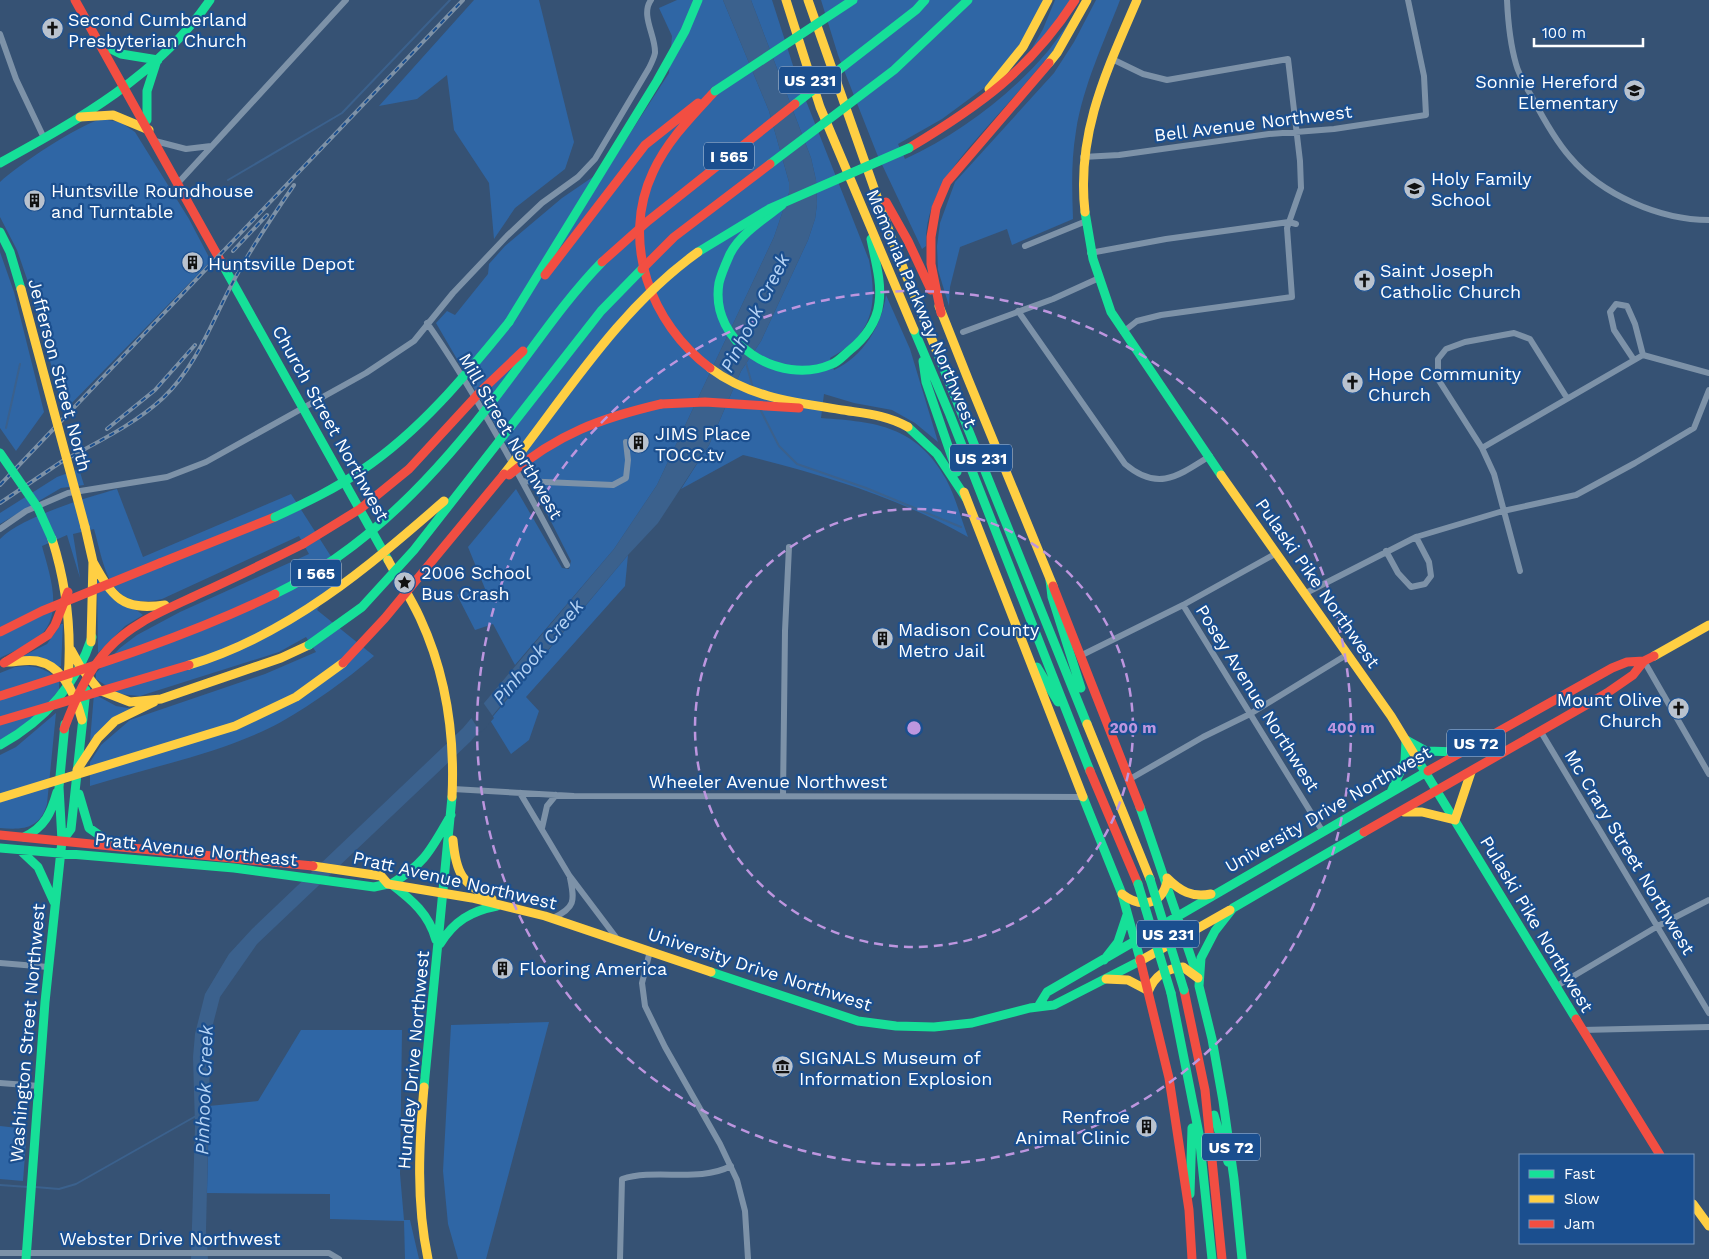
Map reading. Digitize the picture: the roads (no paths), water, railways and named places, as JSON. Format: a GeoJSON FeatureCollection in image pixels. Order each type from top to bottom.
{"type":"FeatureCollection","features":[{"type":"Feature","properties":{"kind":"main road","name":"Church Street Northwest"},"geometry":{"type":"LineString","coordinates":[[75,0],[303,406],[426,631],[440,666],[448,702],[453,768],[452,812],[444,893]]}},
{"type":"Feature","properties":{"kind":"main road"},"geometry":{"type":"LineString","coordinates":[[0,163],[77,117],[158,60],[177,44],[201,16],[210,0]]}},
{"type":"Feature","properties":{"kind":"main road"},"geometry":{"type":"LineString","coordinates":[[509,322],[657,81],[685,31],[698,0]]}},
{"type":"Feature","properties":{"kind":"main road","name":"Memorial Parkway Northwest"},"geometry":{"type":"LineString","coordinates":[[786,0],[810,81],[921,350],[950,414],[1075,730],[1112,829],[1138,884],[1171,993],[1190,1088],[1203,1159],[1212,1259]]}},
{"type":"Feature","properties":{"kind":"main road","name":"Memorial Parkway Northwest"},"geometry":{"type":"LineString","coordinates":[[808,0],[826,57],[875,185],[894,245],[1150,878],[1184,990],[1205,1090],[1222,1259]]}},
{"type":"Feature","properties":{"kind":"main road"},"geometry":{"type":"LineString","coordinates":[[0,632],[42,611],[275,517],[308,501],[374,462],[441,404],[509,322],[645,145],[715,90],[853,0]]}},
{"type":"Feature","properties":{"kind":"main road","name":"I 565"},"geometry":{"type":"LineString","coordinates":[[0,696],[174,640],[260,603],[317,572],[379,525],[426,481],[501,390],[547,328],[612,252],[647,222],[916,10],[925,0]]}},
{"type":"Feature","properties":{"kind":"main road","name":"I 565"},"geometry":{"type":"LineString","coordinates":[[0,721],[206,660],[264,634],[308,610],[368,567],[436,509],[483,460],[602,311],[674,237],[894,70],[968,0]]}},
{"type":"Feature","properties":{"kind":"main road"},"geometry":{"type":"LineString","coordinates":[[960,118],[1016,60],[1036,29],[1048,0]]}},
{"type":"Feature","properties":{"kind":"main road"},"geometry":{"type":"LineString","coordinates":[[0,798],[204,737],[272,710],[297,697],[335,671],[374,631],[489,493],[547,415],[645,299],[692,256],[741,224],[909,148],[960,118],[989,98],[1029,62],[1054,33],[1074,0]]}},
{"type":"Feature","properties":{"kind":"main road"},"geometry":{"type":"LineString","coordinates":[[941,312],[931,264],[931,237],[936,208],[947,182],[1057,52],[1086,0]]}},
{"type":"Feature","properties":{"kind":"main road","name":"Pulaski Pike Northwest"},"geometry":{"type":"LineString","coordinates":[[1137,0],[1097,95],[1083,157],[1084,222],[1097,279],[1111,312],[1275,554],[1348,654],[1406,740],[1555,987],[1659,1154]]}},
{"type":"Feature","properties":{"kind":"main road"},"geometry":{"type":"LineString","coordinates":[[100,43],[121,54],[158,60]]}},
{"type":"Feature","properties":{"kind":"main road"},"geometry":{"type":"LineString","coordinates":[[149,130],[144,107],[146,91],[150,75],[158,60]]}},
{"type":"Feature","properties":{"kind":"main road"},"geometry":{"type":"LineString","coordinates":[[715,90],[671,142],[657,164],[646,192],[641,218],[640,244],[644,271],[651,296],[663,320],[678,341],[697,360],[719,376],[742,388],[766,396],[824,408]]}},
{"type":"Feature","properties":{"kind":"main road"},"geometry":{"type":"LineString","coordinates":[[77,117],[113,115],[149,130]]}},
{"type":"Feature","properties":{"kind":"main road"},"geometry":{"type":"LineString","coordinates":[[0,172],[22,151]]}},
{"type":"Feature","properties":{"kind":"main road"},"geometry":{"type":"LineString","coordinates":[[875,185],[908,240],[941,312],[1082,655],[1167,878],[1198,978]]}},
{"type":"Feature","properties":{"kind":"main road"},"geometry":{"type":"LineString","coordinates":[[785,203],[749,232],[730,252],[723,268],[720,287],[723,316],[731,334],[743,349],[767,366],[784,372],[800,373],[817,370],[833,364],[860,341],[870,326],[879,304],[879,281],[870,228]]}},
{"type":"Feature","properties":{"kind":"main road","name":"Jefferson Street North"},"geometry":{"type":"LineString","coordinates":[[0,232],[10,252],[21,288],[85,527]]}},
{"type":"Feature","properties":{"kind":"main road"},"geometry":{"type":"LineString","coordinates":[[64,729],[74,700],[97,662],[118,638],[145,619],[303,544],[360,509],[409,469],[480,392],[547,328]]}},
{"type":"Feature","properties":{"kind":"main road"},"geometry":{"type":"LineString","coordinates":[[921,350],[929,389],[966,498],[1122,894],[1135,941]]}},
{"type":"Feature","properties":{"kind":"main road"},"geometry":{"type":"LineString","coordinates":[[489,493],[529,456],[564,434],[613,414],[661,404],[705,402],[824,408],[896,420],[930,444],[948,467],[966,498]]}},
{"type":"Feature","properties":{"kind":"main road","name":"Washington Street Northwest"},"geometry":{"type":"LineString","coordinates":[[0,452],[38,508],[52,539],[68,592],[71,650],[59,787],[62,841],[48,967],[26,1256]]}},
{"type":"Feature","properties":{"kind":"main road"},"geometry":{"type":"LineString","coordinates":[[77,770],[98,738],[114,721],[161,699],[281,658],[309,645],[362,607],[414,550],[483,460]]}},
{"type":"Feature","properties":{"kind":"main road","name":"Washington Street Northwest"},"geometry":{"type":"LineString","coordinates":[[62,841],[71,829],[92,637],[93,562],[85,527]]}},
{"type":"Feature","properties":{"kind":"main road"},"geometry":{"type":"LineString","coordinates":[[93,562],[110,594],[124,602],[143,609],[184,601]]}},
{"type":"Feature","properties":{"kind":"main road"},"geometry":{"type":"LineString","coordinates":[[1050,580],[1052,597],[1072,654],[1091,729]]}},
{"type":"Feature","properties":{"kind":"main road"},"geometry":{"type":"LineString","coordinates":[[3,664],[17,653],[48,635],[55,625],[68,592]]}},
{"type":"Feature","properties":{"kind":"main road","name":"University Drive Northwest"},"geometry":{"type":"LineString","coordinates":[[618,940],[821,1010],[872,1023],[938,1026],[988,1020],[1039,1005],[1054,1005],[1185,936],[1541,732],[1607,693],[1633,675],[1644,662],[1709,625]]}},
{"type":"Feature","properties":{"kind":"main road"},"geometry":{"type":"LineString","coordinates":[[0,745],[36,724],[81,668],[92,637]]}},
{"type":"Feature","properties":{"kind":"main road"},"geometry":{"type":"LineString","coordinates":[[1021,639],[1075,730]]}},
{"type":"Feature","properties":{"kind":"main road"},"geometry":{"type":"LineString","coordinates":[[71,650],[81,668],[99,690],[130,702],[161,699]]}},
{"type":"Feature","properties":{"kind":"main road"},"geometry":{"type":"LineString","coordinates":[[3,664],[39,661],[55,668],[68,686],[82,720]]}},
{"type":"Feature","properties":{"kind":"main road","name":"University Drive Northwest"},"geometry":{"type":"LineString","coordinates":[[1039,1005],[1048,992],[1460,752],[1612,668],[1627,662],[1644,662]]}},
{"type":"Feature","properties":{"kind":"main road"},"geometry":{"type":"LineString","coordinates":[[1406,740],[1426,750],[1460,752]]}},
{"type":"Feature","properties":{"kind":"main road"},"geometry":{"type":"LineString","coordinates":[[1390,793],[1404,767],[1408,752],[1406,740]]}},
{"type":"Feature","properties":{"kind":"main road"},"geometry":{"type":"LineString","coordinates":[[1399,812],[1422,812],[1455,820],[1471,772]]}},
{"type":"Feature","properties":{"kind":"main road"},"geometry":{"type":"LineString","coordinates":[[23,837],[36,832],[46,822],[59,787]]}},
{"type":"Feature","properties":{"kind":"main road"},"geometry":{"type":"LineString","coordinates":[[77,787],[86,826],[97,837],[118,846]]}},
{"type":"Feature","properties":{"kind":"main road"},"geometry":{"type":"LineString","coordinates":[[438,948],[431,921],[425,912],[415,901],[389,884],[413,871],[424,860],[452,812]]}},
{"type":"Feature","properties":{"kind":"main road"},"geometry":{"type":"LineString","coordinates":[[452,812],[455,862],[462,880],[474,890],[504,905]]}},
{"type":"Feature","properties":{"kind":"main road","name":"Pratt Avenue Northeast"},"geometry":{"type":"LineString","coordinates":[[0,835],[283,862]]}},
{"type":"Feature","properties":{"kind":"main road","name":"Pratt Avenue Northeast"},"geometry":{"type":"LineString","coordinates":[[0,848],[61,852],[276,873],[374,887],[389,884]]}},
{"type":"Feature","properties":{"kind":"main road"},"geometry":{"type":"LineString","coordinates":[[17,850],[30,856],[38,865],[54,905]]}},
{"type":"Feature","properties":{"kind":"main road","name":"Pratt Avenue Northwest"},"geometry":{"type":"LineString","coordinates":[[283,862],[382,876],[389,884],[504,905],[553,918],[618,940]]}},
{"type":"Feature","properties":{"kind":"main road"},"geometry":{"type":"LineString","coordinates":[[1122,894],[1134,904],[1147,903],[1160,898],[1166,892],[1167,878]]}},
{"type":"Feature","properties":{"kind":"main road"},"geometry":{"type":"LineString","coordinates":[[1167,878],[1185,894],[1199,896],[1217,892]]}},
{"type":"Feature","properties":{"kind":"main road","name":"Hundley Drive Northwest"},"geometry":{"type":"LineString","coordinates":[[428,1259],[421,1210],[420,1152],[444,893]]}},
{"type":"Feature","properties":{"kind":"main road"},"geometry":{"type":"LineString","coordinates":[[438,948],[456,922],[475,911],[504,905]]}},
{"type":"Feature","properties":{"kind":"main road","name":"US 72"},"geometry":{"type":"LineString","coordinates":[[1233,908],[1213,933],[1200,963],[1198,978],[1212,1036],[1235,1179],[1242,1259]]}},
{"type":"Feature","properties":{"kind":"main road"},"geometry":{"type":"LineString","coordinates":[[1104,960],[1118,942],[1127,914]]}},
{"type":"Feature","properties":{"kind":"main road","name":"US 72"},"geometry":{"type":"LineString","coordinates":[[1135,941],[1169,1078],[1189,1210],[1192,1259]]}},
{"type":"Feature","properties":{"kind":"main road"},"geometry":{"type":"LineString","coordinates":[[1106,979],[1128,978],[1138,982],[1148,992],[1152,981],[1167,969],[1183,967],[1198,978]]}},
{"type":"Feature","properties":{"kind":"main road"},"geometry":{"type":"LineString","coordinates":[[1189,1210],[1192,1175],[1190,1088]]}},
{"type":"Feature","properties":{"kind":"main road"},"geometry":{"type":"LineString","coordinates":[[1205,1090],[1235,1179]]}},
{"type":"Feature","properties":{"kind":"main road"},"geometry":{"type":"LineString","coordinates":[[1694,1205],[1709,1226]]}},
{"type":"Feature","properties":{"kind":"street"},"geometry":{"type":"LineString","coordinates":[[178,183],[346,0]]}},
{"type":"Feature","properties":{"kind":"street"},"geometry":{"type":"LineString","coordinates":[[0,529],[26,511],[68,492],[150,481],[187,470],[366,373],[414,342],[427,323],[507,236],[542,203],[578,177],[595,159],[649,68],[655,53],[648,22],[648,5],[651,0]]}},
{"type":"Feature","properties":{"kind":"street","name":"Bell Avenue Northwest"},"geometry":{"type":"LineString","coordinates":[[1083,157],[1119,155],[1296,131],[1334,129],[1426,115],[1424,76],[1408,0]]}},
{"type":"Feature","properties":{"kind":"street"},"geometry":{"type":"LineString","coordinates":[[1506,0],[1508,26],[1516,66],[1540,113],[1570,157],[1602,186],[1650,210],[1686,220],[1709,220]]}},
{"type":"Feature","properties":{"kind":"street"},"geometry":{"type":"LineString","coordinates":[[0,34],[16,79],[44,138]]}},
{"type":"Feature","properties":{"kind":"street"},"geometry":{"type":"LineString","coordinates":[[1112,60],[1143,74],[1167,80],[1288,59],[1300,188],[1293,223],[1287,228],[1292,297],[1161,316],[1137,321],[1123,332]]}},
{"type":"Feature","properties":{"kind":"street"},"geometry":{"type":"LineString","coordinates":[[155,141],[186,149],[211,146]]}},
{"type":"Feature","properties":{"kind":"street"},"geometry":{"type":"LineString","coordinates":[[1025,246],[1084,222]]}},
{"type":"Feature","properties":{"kind":"street"},"geometry":{"type":"LineString","coordinates":[[1090,253],[1166,239],[1293,223]]}},
{"type":"Feature","properties":{"kind":"street"},"geometry":{"type":"LineString","coordinates":[[962,332],[1053,299],[1097,279]]}},
{"type":"Feature","properties":{"kind":"street"},"geometry":{"type":"LineString","coordinates":[[1634,360],[1614,330],[1610,312],[1616,304],[1627,306],[1636,324],[1643,355]]}},
{"type":"Feature","properties":{"kind":"street"},"geometry":{"type":"LineString","coordinates":[[1018,311],[1125,464],[1135,472],[1152,479],[1165,479],[1181,474],[1210,456]]}},
{"type":"Feature","properties":{"kind":"street","name":"Mill Street Northwest"},"geometry":{"type":"LineString","coordinates":[[427,323],[444,348],[522,481],[567,565]]}},
{"type":"Feature","properties":{"kind":"street"},"geometry":{"type":"LineString","coordinates":[[1520,570],[1494,474],[1482,448],[1438,379],[1438,359],[1446,350],[1465,342],[1514,334],[1530,339],[1567,398]]}},
{"type":"Feature","properties":{"kind":"street"},"geometry":{"type":"LineString","coordinates":[[1482,448],[1643,355],[1709,373]]}},
{"type":"Feature","properties":{"kind":"street"},"geometry":{"type":"LineString","coordinates":[[1304,594],[1416,537],[1503,511],[1576,495],[1636,463],[1694,428],[1709,390]]}},
{"type":"Feature","properties":{"kind":"street"},"geometry":{"type":"LineString","coordinates":[[522,481],[613,485],[626,478],[628,460],[626,442]]}},
{"type":"Feature","properties":{"kind":"street"},"geometry":{"type":"LineString","coordinates":[[1386,551],[1398,573],[1411,587],[1425,584],[1431,576],[1429,562],[1416,537]]}},
{"type":"Feature","properties":{"kind":"street"},"geometry":{"type":"LineString","coordinates":[[783,796],[785,631],[789,547]]}},
{"type":"Feature","properties":{"kind":"street"},"geometry":{"type":"LineString","coordinates":[[1082,655],[1183,605],[1275,554]]}},
{"type":"Feature","properties":{"kind":"street","name":"Posey Avenue Northwest"},"geometry":{"type":"LineString","coordinates":[[1183,605],[1322,832]]}},
{"type":"Feature","properties":{"kind":"street"},"geometry":{"type":"LineString","coordinates":[[1130,779],[1203,737],[1250,714],[1348,654]]}},
{"type":"Feature","properties":{"kind":"street"},"geometry":{"type":"LineString","coordinates":[[1644,662],[1709,774]]}},
{"type":"Feature","properties":{"kind":"street","name":"Mc Crary Street Northwest"},"geometry":{"type":"LineString","coordinates":[[1541,732],[1709,1013]]}},
{"type":"Feature","properties":{"kind":"street","name":"Wheeler Avenue Northwest"},"geometry":{"type":"LineString","coordinates":[[453,789],[556,795],[1083,797]]}},
{"type":"Feature","properties":{"kind":"street"},"geometry":{"type":"LineString","coordinates":[[520,793],[570,875],[618,940]]}},
{"type":"Feature","properties":{"kind":"street"},"geometry":{"type":"LineString","coordinates":[[542,828],[547,806],[556,795]]}},
{"type":"Feature","properties":{"kind":"street"},"geometry":{"type":"LineString","coordinates":[[553,918],[566,912],[572,905],[574,897],[570,875]]}},
{"type":"Feature","properties":{"kind":"street"},"geometry":{"type":"LineString","coordinates":[[1555,987],[1658,926],[1709,900]]}},
{"type":"Feature","properties":{"kind":"street"},"geometry":{"type":"LineString","coordinates":[[650,951],[642,983],[645,1006],[731,1166],[742,1196],[748,1259]]}},
{"type":"Feature","properties":{"kind":"street"},"geometry":{"type":"LineString","coordinates":[[0,963],[48,967]]}},
{"type":"Feature","properties":{"kind":"street"},"geometry":{"type":"LineString","coordinates":[[1582,1030],[1709,1027]]}},
{"type":"Feature","properties":{"kind":"street"},"geometry":{"type":"LineString","coordinates":[[0,1083],[39,1086]]}},
{"type":"Feature","properties":{"kind":"street"},"geometry":{"type":"LineString","coordinates":[[620,1259],[622,1179],[639,1175],[713,1173],[731,1166]]}},
{"type":"Feature","properties":{"kind":"street","name":"Webster Drive Northwest"},"geometry":{"type":"LineString","coordinates":[[0,1254],[26,1256],[183,1253],[217,1256],[255,1256],[329,1253],[339,1259]]}},
{"type":"Feature","properties":{"kind":"water","name":"Pinhook Creek"},"geometry":{"type":"Polygon","coordinates":[[[723,0],[751,0],[811,158],[816,180],[817,204],[815,219],[808,240],[761,341],[741,371],[709,445],[658,523],[628,555],[471,741],[257,944],[220,997],[212,1028],[210,1057],[206,1230],[208,1259],[191,1259],[195,1126],[193,1057],[195,1034],[205,994],[229,954],[252,929],[463,728],[614,549],[657,485],[774,237],[789,193],[789,182],[769,111],[723,0]]]}},
{"type":"Feature","properties":{"kind":"waterway"},"geometry":{"type":"LineString","coordinates":[[228,180],[342,113],[450,0]]}},
{"type":"Feature","properties":{"kind":"waterway","name":"Pinhook Creek"},"geometry":{"type":"LineString","coordinates":[[746,363],[753,388]]}},
{"type":"Feature","properties":{"kind":"waterway"},"geometry":{"type":"LineString","coordinates":[[6,428],[20,364]]}},
{"type":"Feature","properties":{"kind":"waterway"},"geometry":{"type":"LineString","coordinates":[[761,411],[779,446],[797,464],[866,488],[961,527]]}},
{"type":"Feature","properties":{"kind":"waterway","name":"Pinhook Creek"},"geometry":{"type":"LineString","coordinates":[[35,1187],[59,1189],[76,1184],[196,1116]]}},
{"type":"Feature","properties":{"kind":"waterway"},"geometry":{"type":"LineString","coordinates":[[0,1185],[28,1187]]}},
{"type":"Feature","properties":{"kind":"railway"},"geometry":{"type":"LineString","coordinates":[[0,485],[463,0]]}},
{"type":"Feature","properties":{"kind":"railway"},"geometry":{"type":"LineString","coordinates":[[61,462],[140,417],[175,385],[195,358],[247,257],[294,185]]}},
{"type":"Feature","properties":{"kind":"railway"},"geometry":{"type":"LineString","coordinates":[[233,251],[267,215]]}},
{"type":"Feature","properties":{"kind":"railway"},"geometry":{"type":"LineString","coordinates":[[107,429],[155,390],[195,345]]}},
{"type":"Feature","properties":{"kind":"railway"},"geometry":{"type":"LineString","coordinates":[[0,503],[67,458]]}},
{"type":"Feature","properties":{"kind":"place","name":"Second Cumberland Presbyterian Church"},"geometry":{"type":"Point","coordinates":[52,29]}},
{"type":"Feature","properties":{"kind":"place","name":"Sonnie Hereford Elementary"},"geometry":{"type":"Point","coordinates":[1634,91]}},
{"type":"Feature","properties":{"kind":"place","name":"Holy Family School"},"geometry":{"type":"Point","coordinates":[1415,188]}},
{"type":"Feature","properties":{"kind":"place","name":"Huntsville Roundhouse and Turntable"},"geometry":{"type":"Point","coordinates":[35,200]}},
{"type":"Feature","properties":{"kind":"place","name":"Huntsville Depot"},"geometry":{"type":"Point","coordinates":[192,263]}},
{"type":"Feature","properties":{"kind":"place","name":"Saint Joseph Catholic Church"},"geometry":{"type":"Point","coordinates":[1364,280]}},
{"type":"Feature","properties":{"kind":"place","name":"Hope Community Church"},"geometry":{"type":"Point","coordinates":[1352,383]}},
{"type":"Feature","properties":{"kind":"place","name":"JIMS Place TOCC.tv"},"geometry":{"type":"Point","coordinates":[639,443]}},
{"type":"Feature","properties":{"kind":"place","name":"2006 School Bus Crash"},"geometry":{"type":"Point","coordinates":[405,582]}},
{"type":"Feature","properties":{"kind":"place","name":"Madison County Metro Jail"},"geometry":{"type":"Point","coordinates":[882,639]}},
{"type":"Feature","properties":{"kind":"place","name":"Mount Olive Church"},"geometry":{"type":"Point","coordinates":[1678,709]}},
{"type":"Feature","properties":{"kind":"place","name":"Flooring America"},"geometry":{"type":"Point","coordinates":[503,968]}},
{"type":"Feature","properties":{"kind":"place","name":"SIGNALS Museum of Information Explosion"},"geometry":{"type":"Point","coordinates":[783,1067]}},
{"type":"Feature","properties":{"kind":"place","name":"Renfroe Animal Clinic"},"geometry":{"type":"Point","coordinates":[1146,1126]}}]}
